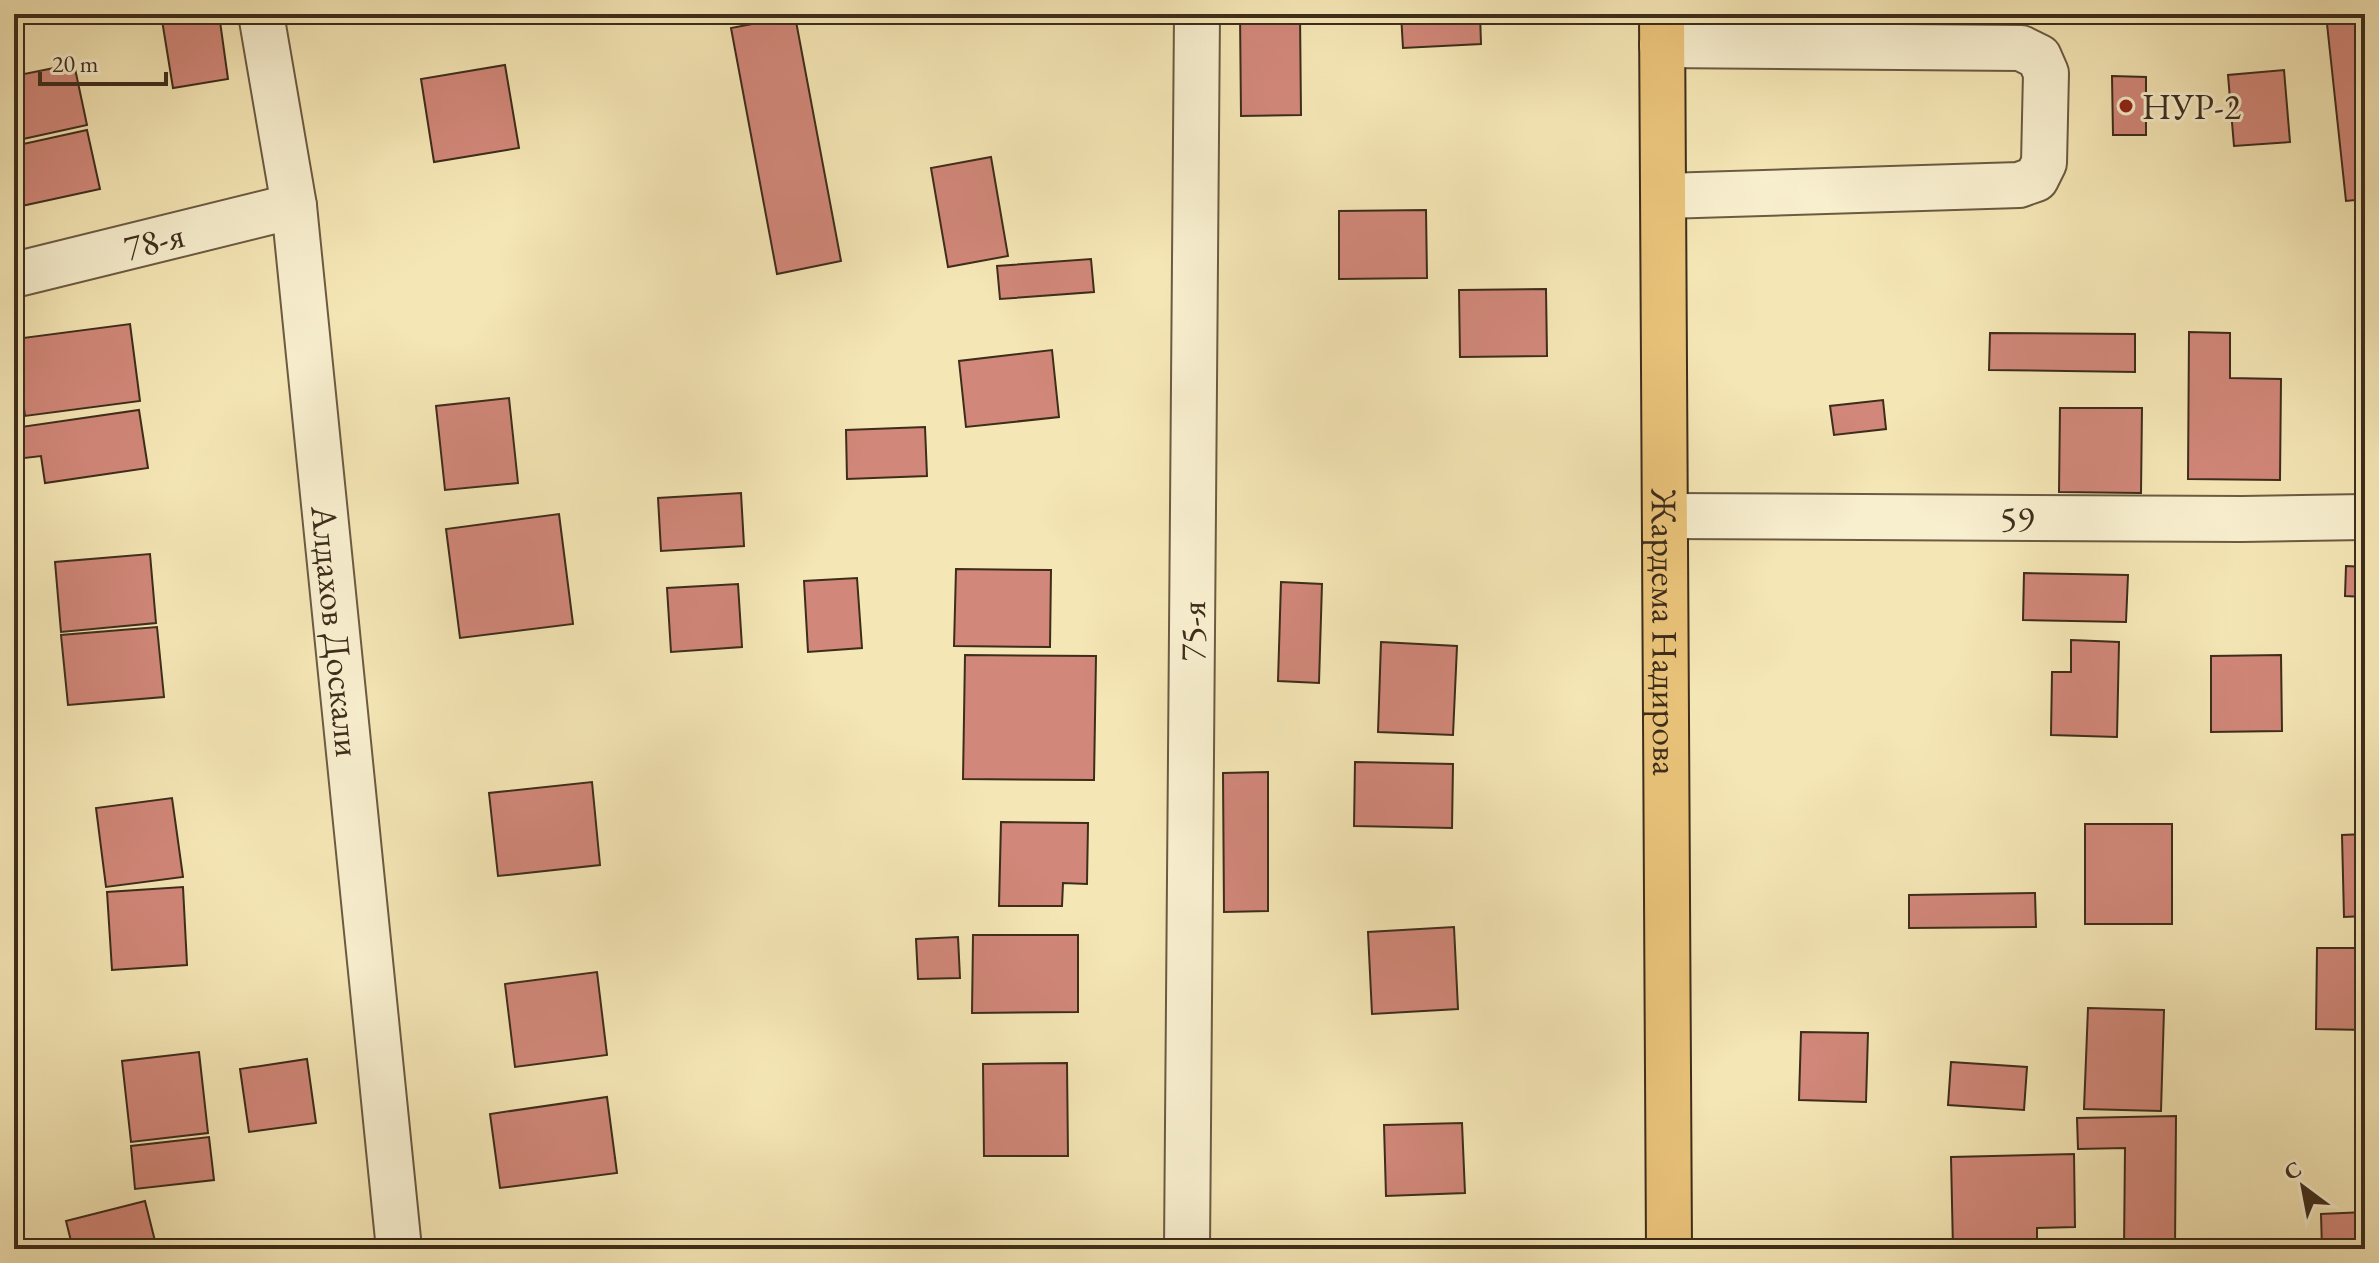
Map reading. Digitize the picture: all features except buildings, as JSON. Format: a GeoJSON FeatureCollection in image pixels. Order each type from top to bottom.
{"type":"FeatureCollection","features":[{"type":"Feature","properties":{"kind":"highway","name":"Жардема Надирова"},"geometry":{"type":"LineString","coordinates":[[1662,30],[1669,1249]]}},
{"type":"Feature","properties":{"kind":"street","name":"Алдахов Доскали"},"geometry":{"type":"LineString","coordinates":[[261,14],[294,206],[399,1249]]}},
{"type":"Feature","properties":{"kind":"street","name":"75-я"},"geometry":{"type":"LineString","coordinates":[[1187,1249],[1197,14]]}},
{"type":"Feature","properties":{"kind":"street"},"geometry":{"type":"LineString","coordinates":[[1662,30],[2021,48],[2039,57],[2046,73],[2044,163],[2036,179],[2019,185],[1664,196]]}},
{"type":"Feature","properties":{"kind":"street","name":"78-я"},"geometry":{"type":"LineString","coordinates":[[14,275],[294,206]]}},
{"type":"Feature","properties":{"kind":"street","name":"59"},"geometry":{"type":"LineString","coordinates":[[1667,516],[2365,517]]}},
{"type":"Feature","properties":{"kind":"place","name":"НУР-2"},"geometry":{"type":"Point","coordinates":[2126,106]}}]}
